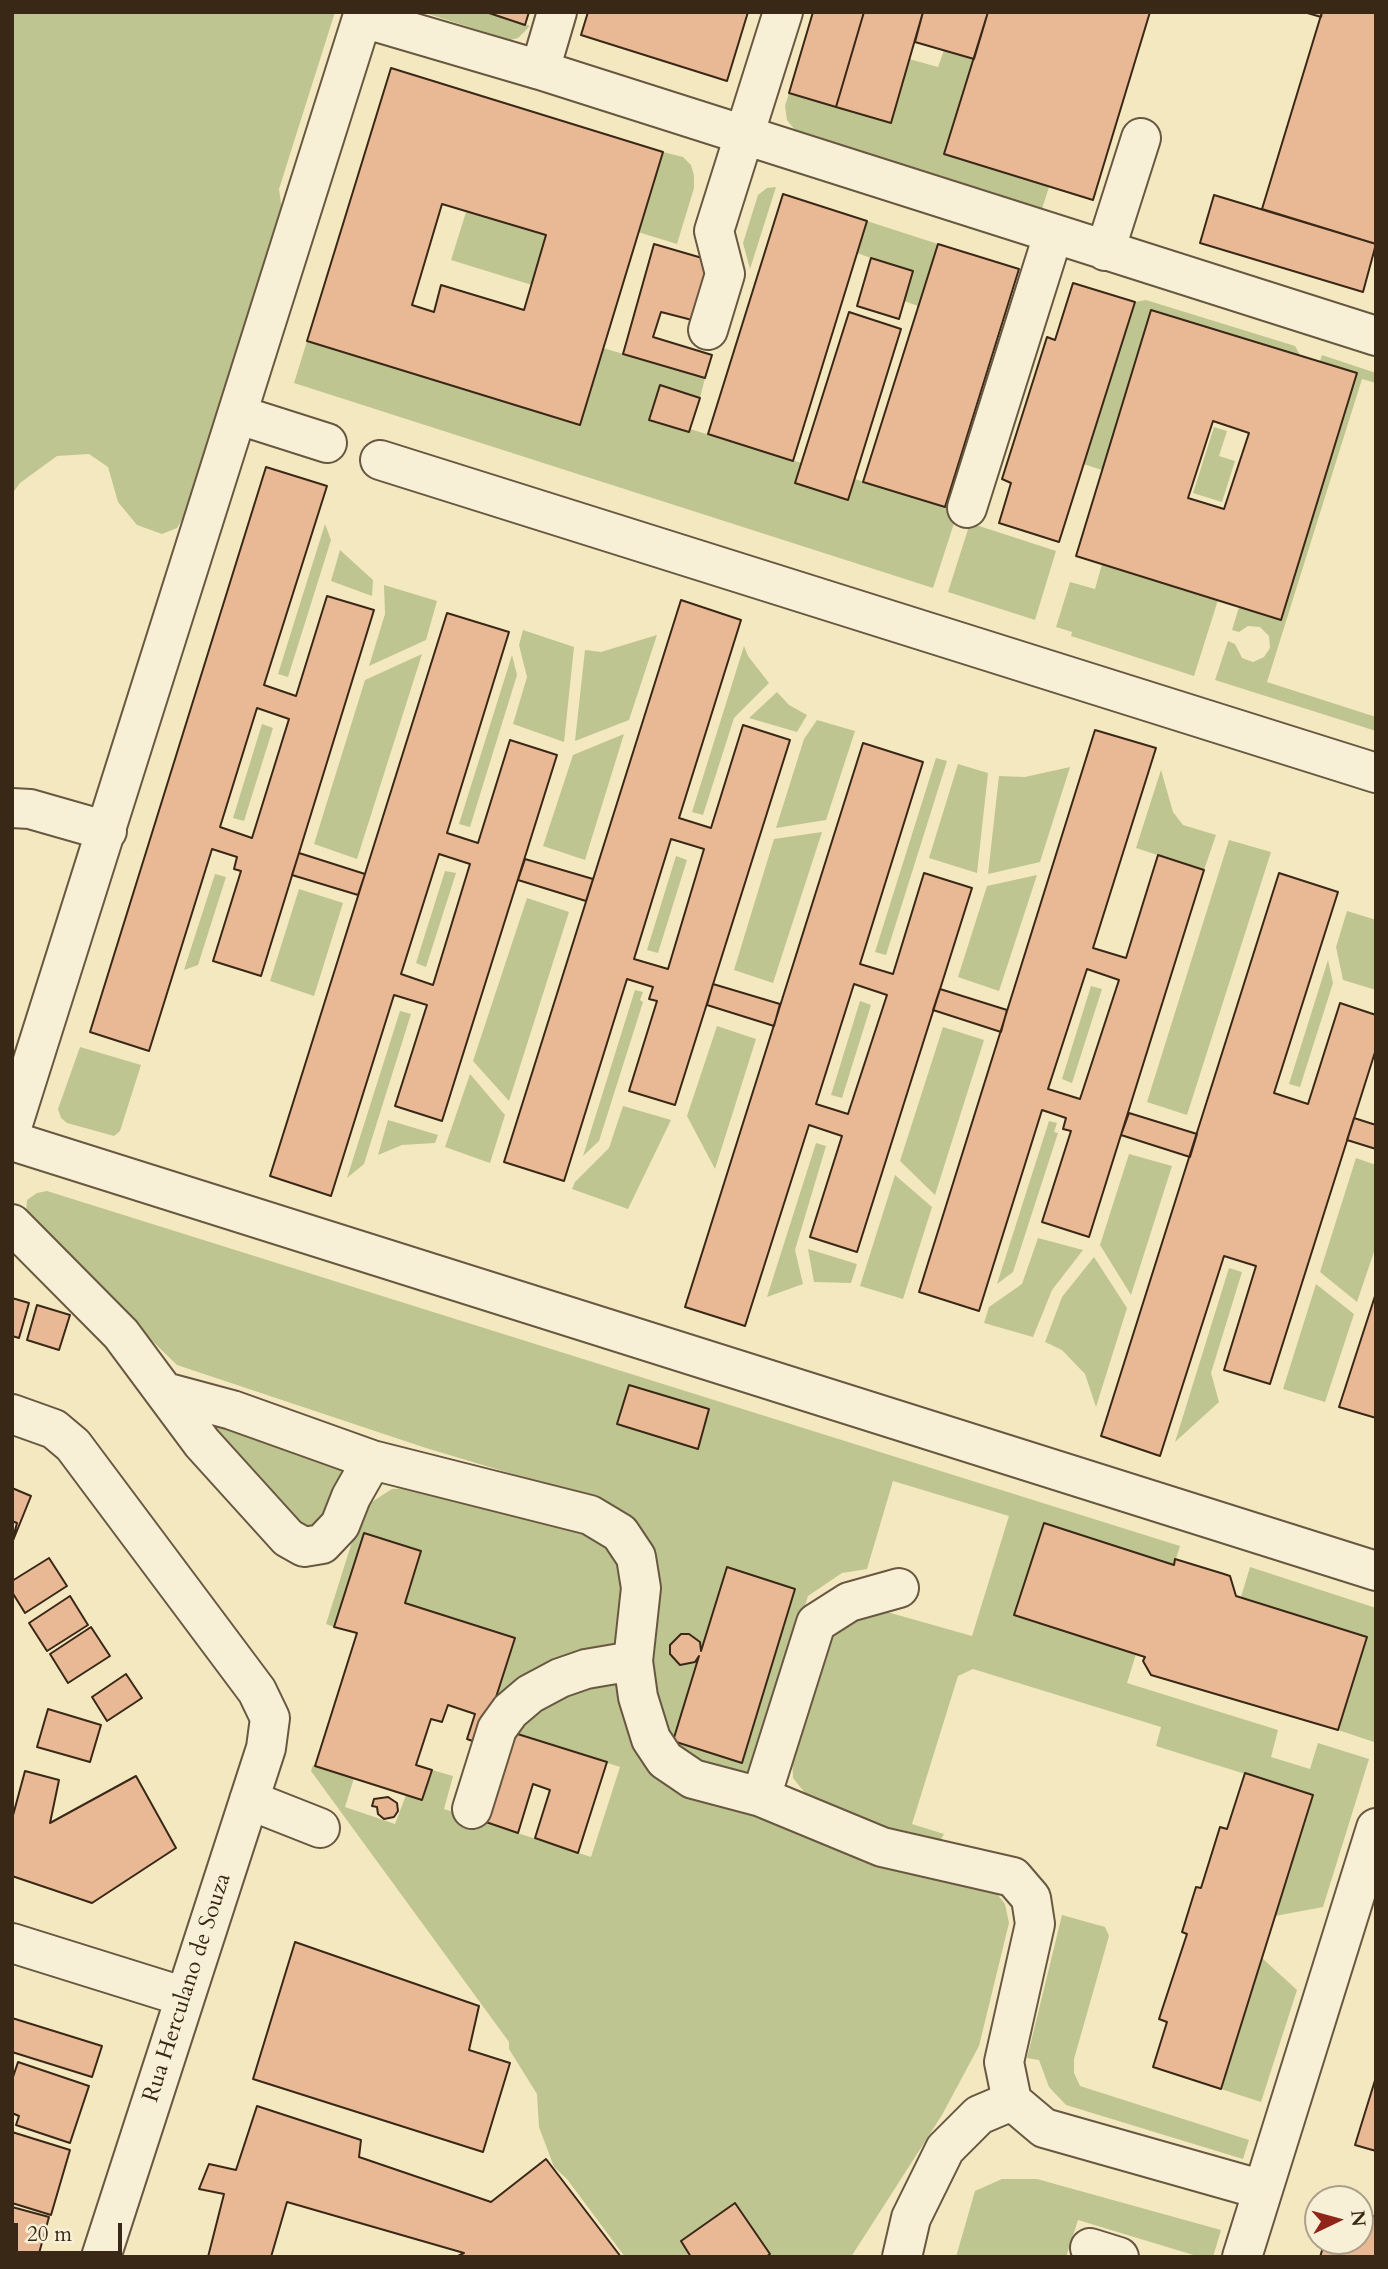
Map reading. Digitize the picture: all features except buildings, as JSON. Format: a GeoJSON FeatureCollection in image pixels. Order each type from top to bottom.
{"type":"FeatureCollection","features":[{"type":"Feature","properties":{"kind":"street"},"geometry":{"type":"LineString","coordinates":[[540,70],[557,12]]}},
{"type":"Feature","properties":{"kind":"street"},"geometry":{"type":"LineString","coordinates":[[708,330],[725,274],[714,231],[783,12]]}},
{"type":"Feature","properties":{"kind":"street"},"geometry":{"type":"LineString","coordinates":[[12,1127],[239,415],[363,15],[1376,336]]}},
{"type":"Feature","properties":{"kind":"street"},"geometry":{"type":"LineString","coordinates":[[1105,251],[1141,138]]}},
{"type":"Feature","properties":{"kind":"street"},"geometry":{"type":"LineString","coordinates":[[967,508],[1053,235]]}},
{"type":"Feature","properties":{"kind":"street"},"geometry":{"type":"LineString","coordinates":[[239,415],[327,443]]}},
{"type":"Feature","properties":{"kind":"street"},"geometry":{"type":"LineString","coordinates":[[380,460],[1376,773]]}},
{"type":"Feature","properties":{"kind":"street"},"geometry":{"type":"LineString","coordinates":[[12,808],[30,809],[107,831]]}},
{"type":"Feature","properties":{"kind":"street"},"geometry":{"type":"LineString","coordinates":[[12,1141],[1376,1571]]}},
{"type":"Feature","properties":{"kind":"street"},"geometry":{"type":"LineString","coordinates":[[12,1224],[121,1334],[219,1462],[288,1538],[304,1548],[322,1544],[340,1525],[351,1497],[372,1460]]}},
{"type":"Feature","properties":{"kind":"street"},"geometry":{"type":"LineString","coordinates":[[165,1392],[232,1410],[372,1460],[590,1515],[620,1533],[636,1557],[641,1588],[633,1661],[638,1697],[651,1739],[665,1760],[693,1779],[761,1797],[883,1847],[1013,1877],[1031,1898],[1035,1924],[1004,2062],[1012,2101],[1044,2128],[1262,2190]]}},
{"type":"Feature","properties":{"kind":"street","name":"Rua Herculano de Souza"},"geometry":{"type":"LineString","coordinates":[[12,1414],[36,1421],[65,1436],[257,1691],[270,1717],[266,1748],[101,2257]]}},
{"type":"Feature","properties":{"kind":"street"},"geometry":{"type":"LineString","coordinates":[[761,1797],[816,1623],[849,1602],[899,1588]]}},
{"type":"Feature","properties":{"kind":"street"},"geometry":{"type":"LineString","coordinates":[[472,1808],[497,1729],[510,1711],[530,1694],[560,1678],[586,1669],[633,1661]]}},
{"type":"Feature","properties":{"kind":"street"},"geometry":{"type":"LineString","coordinates":[[249,1800],[320,1828]]}},
{"type":"Feature","properties":{"kind":"street"},"geometry":{"type":"LineString","coordinates":[[1242,2257],[1375,1830]]}},
{"type":"Feature","properties":{"kind":"street"},"geometry":{"type":"LineString","coordinates":[[12,1943],[185,1997]]}},
{"type":"Feature","properties":{"kind":"street"},"geometry":{"type":"LineString","coordinates":[[902,2257],[911,2218],[945,2149],[979,2115],[1012,2101]]}},
{"type":"Feature","properties":{"kind":"green space"},"geometry":{"type":"Polygon","coordinates":[[[12,12],[335,12],[279,189],[283,217],[195,497],[177,528],[162,534],[137,525],[118,502],[108,467],[89,454],[57,456],[20,483],[12,494],[12,12]]]}},
{"type":"Feature","properties":{"kind":"green space"},"geometry":{"type":"Polygon","coordinates":[[[422,12],[486,12],[530,26],[518,38],[510,40],[422,12]]]}},
{"type":"Feature","properties":{"kind":"green space"},"geometry":{"type":"Polygon","coordinates":[[[944,50],[974,59],[944,154],[1049,187],[1042,209],[807,136],[795,130],[787,120],[785,106],[789,93],[891,123],[909,59],[938,67],[944,50]]]}},
{"type":"Feature","properties":{"kind":"green space"},"geometry":{"type":"Polygon","coordinates":[[[663,152],[683,157],[691,165],[694,176],[694,188],[677,244],[638,232],[663,152]]]}},
{"type":"Feature","properties":{"kind":"green space"},"geometry":{"type":"Polygon","coordinates":[[[776,187],[750,269],[743,243],[758,195],[767,188],[776,187]]]}},
{"type":"Feature","properties":{"kind":"green space"},"geometry":{"type":"Polygon","coordinates":[[[466,212],[546,235],[532,285],[451,260],[466,212]]]}},
{"type":"Feature","properties":{"kind":"green space"},"geometry":{"type":"Polygon","coordinates":[[[867,221],[938,244],[918,306],[904,301],[871,258],[857,253],[867,221]]]}},
{"type":"Feature","properties":{"kind":"green space"},"geometry":{"type":"Polygon","coordinates":[[[1146,300],[1295,346],[1300,355],[1152,310],[1102,470],[1083,464],[1135,302],[1146,300]]]}},
{"type":"Feature","properties":{"kind":"green space"},"geometry":{"type":"Polygon","coordinates":[[[307,341],[580,424],[603,348],[705,378],[700,398],[660,386],[649,420],[689,432],[690,429],[802,463],[795,483],[848,500],[855,479],[958,511],[933,588],[294,383],[307,341]]]}},
{"type":"Feature","properties":{"kind":"green space"},"geometry":{"type":"Polygon","coordinates":[[[1322,355],[1376,373],[1376,383],[1362,379],[1267,682],[1376,717],[1376,731],[1215,680],[1228,641],[1235,644],[1242,658],[1253,662],[1264,657],[1270,648],[1269,636],[1260,627],[1248,626],[1239,632],[1232,630],[1239,607],[1356,373],[1320,361],[1322,355]]]}},
{"type":"Feature","properties":{"kind":"green space"},"geometry":{"type":"Polygon","coordinates":[[[1214,427],[1227,431],[1219,456],[1235,461],[1222,502],[1193,493],[1214,427]]]}},
{"type":"Feature","properties":{"kind":"green space"},"geometry":{"type":"Polygon","coordinates":[[[970,523],[1056,551],[1035,620],[948,592],[970,523]]]}},
{"type":"Feature","properties":{"kind":"green space"},"geometry":{"type":"Polygon","coordinates":[[[325,524],[331,540],[288,677],[278,674],[325,524]]]}},
{"type":"Feature","properties":{"kind":"green space"},"geometry":{"type":"Polygon","coordinates":[[[340,550],[373,580],[372,596],[331,581],[340,550]]]}},
{"type":"Feature","properties":{"kind":"green space"},"geometry":{"type":"Polygon","coordinates":[[[1102,564],[1218,600],[1194,676],[1071,636],[1072,632],[1056,627],[1070,582],[1095,589],[1102,564]]]}},
{"type":"Feature","properties":{"kind":"green space"},"geometry":{"type":"Polygon","coordinates":[[[384,585],[437,601],[426,640],[369,666],[385,614],[384,585]]]}},
{"type":"Feature","properties":{"kind":"green space"},"geometry":{"type":"Polygon","coordinates":[[[523,630],[574,647],[564,742],[513,724],[527,677],[519,645],[523,630]]]}},
{"type":"Feature","properties":{"kind":"green space"},"geometry":{"type":"Polygon","coordinates":[[[657,635],[629,720],[575,741],[585,650],[601,652],[657,635]]]}},
{"type":"Feature","properties":{"kind":"green space"},"geometry":{"type":"Polygon","coordinates":[[[744,646],[748,656],[769,683],[734,718],[703,815],[692,812],[744,646]]]}},
{"type":"Feature","properties":{"kind":"green space"},"geometry":{"type":"Polygon","coordinates":[[[422,654],[357,859],[314,844],[365,680],[422,654]]]}},
{"type":"Feature","properties":{"kind":"green space"},"geometry":{"type":"Polygon","coordinates":[[[512,655],[517,675],[470,827],[459,824],[512,655]]]}},
{"type":"Feature","properties":{"kind":"green space"},"geometry":{"type":"Polygon","coordinates":[[[777,692],[789,705],[807,715],[797,732],[749,718],[777,692]]]}},
{"type":"Feature","properties":{"kind":"green space"},"geometry":{"type":"Polygon","coordinates":[[[817,720],[855,731],[826,820],[776,828],[804,739],[817,720]]]}},
{"type":"Feature","properties":{"kind":"green space"},"geometry":{"type":"Polygon","coordinates":[[[262,724],[273,728],[244,821],[233,818],[262,724]]]}},
{"type":"Feature","properties":{"kind":"green space"},"geometry":{"type":"Polygon","coordinates":[[[624,734],[585,860],[543,846],[573,755],[624,734]]]}},
{"type":"Feature","properties":{"kind":"green space"},"geometry":{"type":"Polygon","coordinates":[[[936,758],[947,761],[886,955],[875,952],[936,758]]]}},
{"type":"Feature","properties":{"kind":"green space"},"geometry":{"type":"Polygon","coordinates":[[[958,764],[988,773],[977,873],[929,858],[958,764]]]}},
{"type":"Feature","properties":{"kind":"green space"},"geometry":{"type":"Polygon","coordinates":[[[1070,767],[1040,862],[988,874],[999,776],[1025,777],[1070,767]]]}},
{"type":"Feature","properties":{"kind":"green space"},"geometry":{"type":"Polygon","coordinates":[[[1161,770],[1173,812],[1183,825],[1216,835],[1204,870],[1136,848],[1161,770]]]}},
{"type":"Feature","properties":{"kind":"green space"},"geometry":{"type":"Polygon","coordinates":[[[822,832],[773,983],[734,970],[774,839],[822,832]]]}},
{"type":"Feature","properties":{"kind":"green space"},"geometry":{"type":"Polygon","coordinates":[[[1229,840],[1271,852],[1187,1115],[1147,1102],[1229,840]]]}},
{"type":"Feature","properties":{"kind":"green space"},"geometry":{"type":"Polygon","coordinates":[[[676,856],[687,860],[658,953],[647,950],[676,856]]]}},
{"type":"Feature","properties":{"kind":"green space"},"geometry":{"type":"Polygon","coordinates":[[[445,871],[456,873],[426,967],[416,963],[445,871]]]}},
{"type":"Feature","properties":{"kind":"green space"},"geometry":{"type":"Polygon","coordinates":[[[215,874],[226,877],[198,965],[184,970],[215,874]]]}},
{"type":"Feature","properties":{"kind":"green space"},"geometry":{"type":"Polygon","coordinates":[[[1037,875],[999,991],[958,977],[987,886],[1037,875]]]}},
{"type":"Feature","properties":{"kind":"green space"},"geometry":{"type":"Polygon","coordinates":[[[299,889],[343,903],[314,996],[270,981],[299,889]]]}},
{"type":"Feature","properties":{"kind":"green space"},"geometry":{"type":"Polygon","coordinates":[[[527,898],[569,912],[509,1101],[473,1061],[527,898]]]}},
{"type":"Feature","properties":{"kind":"green space"},"geometry":{"type":"Polygon","coordinates":[[[1347,911],[1376,920],[1376,990],[1343,980],[1336,947],[1347,911]]]}},
{"type":"Feature","properties":{"kind":"green space"},"geometry":{"type":"Polygon","coordinates":[[[1328,960],[1333,983],[1300,1087],[1289,1084],[1328,960]]]}},
{"type":"Feature","properties":{"kind":"green space"},"geometry":{"type":"Polygon","coordinates":[[[1091,986],[1102,989],[1072,1083],[1062,1079],[1091,986]]]}},
{"type":"Feature","properties":{"kind":"green space"},"geometry":{"type":"Polygon","coordinates":[[[635,990],[643,992],[640,1000],[643,1002],[599,1141],[583,1156],[635,990]]]}},
{"type":"Feature","properties":{"kind":"green space"},"geometry":{"type":"Polygon","coordinates":[[[860,1001],[871,1005],[842,1098],[831,1095],[860,1001]]]}},
{"type":"Feature","properties":{"kind":"green space"},"geometry":{"type":"Polygon","coordinates":[[[400,1011],[411,1014],[364,1164],[347,1178],[400,1011]]]}},
{"type":"Feature","properties":{"kind":"green space"},"geometry":{"type":"Polygon","coordinates":[[[717,1026],[756,1039],[715,1169],[687,1116],[717,1026]]]}},
{"type":"Feature","properties":{"kind":"green space"},"geometry":{"type":"Polygon","coordinates":[[[943,1027],[984,1040],[935,1195],[900,1161],[943,1027]]]}},
{"type":"Feature","properties":{"kind":"green space"},"geometry":{"type":"Polygon","coordinates":[[[80,1047],[141,1065],[120,1131],[114,1136],[67,1123],[61,1118],[58,1109],[80,1047]]]}},
{"type":"Feature","properties":{"kind":"green space"},"geometry":{"type":"Polygon","coordinates":[[[470,1074],[505,1115],[490,1163],[445,1147],[470,1074]]]}},
{"type":"Feature","properties":{"kind":"green space"},"geometry":{"type":"Polygon","coordinates":[[[623,1106],[671,1120],[628,1209],[572,1189],[575,1182],[609,1148],[623,1106]]]}},
{"type":"Feature","properties":{"kind":"green space"},"geometry":{"type":"Polygon","coordinates":[[[388,1120],[438,1135],[435,1143],[402,1145],[378,1155],[388,1120]]]}},
{"type":"Feature","properties":{"kind":"green space"},"geometry":{"type":"Polygon","coordinates":[[[1049,1121],[1057,1123],[1054,1132],[1058,1133],[1013,1272],[997,1284],[1049,1121]]]}},
{"type":"Feature","properties":{"kind":"green space"},"geometry":{"type":"Polygon","coordinates":[[[816,1143],[826,1146],[795,1250],[803,1284],[767,1297],[816,1143]]]}},
{"type":"Feature","properties":{"kind":"green space"},"geometry":{"type":"Polygon","coordinates":[[[1129,1154],[1172,1166],[1131,1295],[1100,1245],[1129,1154]]]}},
{"type":"Feature","properties":{"kind":"green space"},"geometry":{"type":"Polygon","coordinates":[[[1356,1158],[1376,1165],[1376,1246],[1357,1302],[1320,1272],[1356,1158]]]}},
{"type":"Feature","properties":{"kind":"green space"},"geometry":{"type":"Polygon","coordinates":[[[895,1175],[932,1207],[903,1299],[860,1286],[895,1175]]]}},
{"type":"Feature","properties":{"kind":"green space"},"geometry":{"type":"Polygon","coordinates":[[[47,1191],[1180,1546],[1174,1565],[1044,1523],[1014,1615],[1136,1654],[1127,1683],[1278,1730],[1271,1757],[1310,1769],[1318,1743],[1369,1759],[1323,1907],[1275,1916],[1312,1795],[1156,1746],[1161,1727],[973,1669],[958,1676],[912,1824],[944,1834],[940,1841],[927,1845],[809,1798],[793,1778],[792,1753],[829,1633],[854,1615],[880,1610],[972,1636],[1009,1516],[893,1481],[867,1569],[842,1573],[808,1596],[751,1778],[694,1761],[661,1733],[649,1659],[596,1499],[426,1448],[177,1365],[35,1227],[26,1214],[27,1200],[37,1193],[47,1191]]]}},
{"type":"Feature","properties":{"kind":"green space"},"geometry":{"type":"Polygon","coordinates":[[[1038,1238],[1083,1250],[1052,1290],[1033,1337],[984,1323],[989,1307],[1022,1284],[1038,1238]]]}},
{"type":"Feature","properties":{"kind":"green space"},"geometry":{"type":"Polygon","coordinates":[[[808,1249],[857,1264],[851,1283],[814,1282],[808,1249]]]}},
{"type":"Feature","properties":{"kind":"green space"},"geometry":{"type":"Polygon","coordinates":[[[1094,1257],[1127,1308],[1096,1407],[1085,1374],[1062,1350],[1045,1342],[1062,1297],[1094,1257]]]}},
{"type":"Feature","properties":{"kind":"green space"},"geometry":{"type":"Polygon","coordinates":[[[1229,1268],[1242,1272],[1211,1373],[1219,1402],[1175,1442],[1229,1268]]]}},
{"type":"Feature","properties":{"kind":"green space"},"geometry":{"type":"Polygon","coordinates":[[[1316,1284],[1354,1314],[1325,1402],[1283,1389],[1316,1284]]]}},
{"type":"Feature","properties":{"kind":"green space"},"geometry":{"type":"Polygon","coordinates":[[[203,1419],[347,1471],[317,1528],[308,1528],[297,1521],[203,1419]]]}},
{"type":"Feature","properties":{"kind":"green space"},"geometry":{"type":"Polygon","coordinates":[[[430,1487],[585,1528],[610,1544],[621,1564],[623,1596],[615,1645],[487,1725],[514,1638],[405,1603],[421,1551],[364,1533],[334,1627],[326,1624],[357,1526],[367,1505],[392,1489],[430,1487]]]}},
{"type":"Feature","properties":{"kind":"green space"},"geometry":{"type":"Polygon","coordinates":[[[1250,1567],[1376,1608],[1374,1742],[1338,1730],[1367,1637],[1241,1597],[1250,1567]]]}},
{"type":"Feature","properties":{"kind":"green space"},"geometry":{"type":"Polygon","coordinates":[[[618,1676],[623,1702],[756,1814],[995,1891],[1005,1904],[1009,1923],[979,2046],[942,2115],[851,2257],[625,2257],[567,2179],[554,2167],[539,2127],[537,2094],[509,2049],[509,2042],[311,1771],[313,1765],[354,1778],[345,1807],[395,1824],[406,1795],[423,1800],[432,1770],[453,1776],[444,1809],[591,1857],[620,1767],[508,1731],[535,1703],[618,1676]]]}},
{"type":"Feature","properties":{"kind":"green space"},"geometry":{"type":"Polygon","coordinates":[[[1062,1915],[1105,1927],[1109,1936],[1074,2059],[1074,2073],[1080,2086],[1249,2140],[1243,2159],[1066,2105],[1049,2087],[1039,2060],[1027,2058],[1062,1915]]]}},
{"type":"Feature","properties":{"kind":"green space"},"geometry":{"type":"Polygon","coordinates":[[[1262,1958],[1297,1990],[1261,2102],[1221,2089],[1262,1958]]]}},
{"type":"Feature","properties":{"kind":"green space"},"geometry":{"type":"Polygon","coordinates":[[[1002,2179],[1037,2179],[1221,2230],[1213,2257],[1200,2257],[1078,2220],[1066,2257],[956,2257],[975,2191],[1002,2179]]]}}]}
